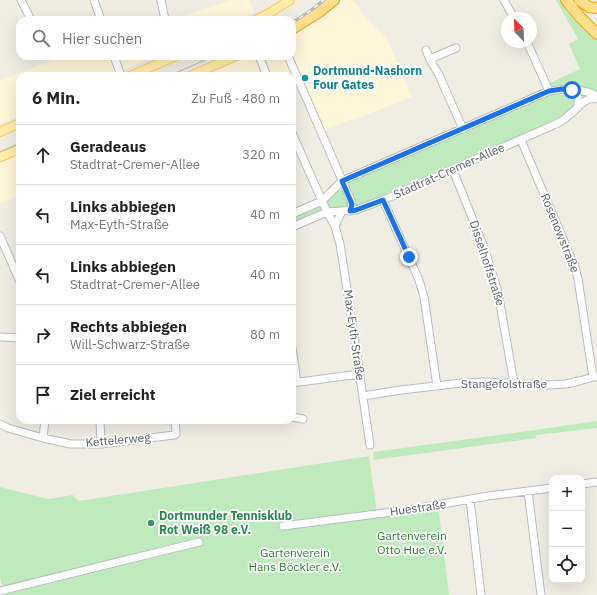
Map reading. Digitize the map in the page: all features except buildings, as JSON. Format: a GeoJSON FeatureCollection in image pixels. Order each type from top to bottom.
{"type":"FeatureCollection","features":[{"type":"Feature","properties":{"kind":"highway"},"geometry":{"type":"LineString","coordinates":[[296,26],[319,12],[334,0]]}},
{"type":"Feature","properties":{"kind":"highway"},"geometry":{"type":"LineString","coordinates":[[566,0],[597,34]]}},
{"type":"Feature","properties":{"kind":"highway"},"geometry":{"type":"LineString","coordinates":[[579,0],[596,8]]}},
{"type":"Feature","properties":{"kind":"main road"},"geometry":{"type":"LineString","coordinates":[[264,16],[290,0]]}},
{"type":"Feature","properties":{"kind":"main road"},"geometry":{"type":"LineString","coordinates":[[139,72],[165,60]]}},
{"type":"Feature","properties":{"kind":"main road"},"geometry":{"type":"LineString","coordinates":[[199,72],[227,60]]}},
{"type":"Feature","properties":{"kind":"main road"},"geometry":{"type":"LineString","coordinates":[[0,132],[16,125]]}},
{"type":"Feature","properties":{"kind":"main road"},"geometry":{"type":"LineString","coordinates":[[0,157],[16,151]]}},
{"type":"Feature","properties":{"kind":"street"},"geometry":{"type":"LineString","coordinates":[[22,0],[29,16]]}},
{"type":"Feature","properties":{"kind":"street"},"geometry":{"type":"LineString","coordinates":[[94,0],[100,16]]}},
{"type":"Feature","properties":{"kind":"street"},"geometry":{"type":"LineString","coordinates":[[161,0],[164,16]]}},
{"type":"Feature","properties":{"kind":"street"},"geometry":{"type":"LineString","coordinates":[[504,0],[511,12]]}},
{"type":"Feature","properties":{"kind":"street"},"geometry":{"type":"LineString","coordinates":[[430,59],[456,48]]}},
{"type":"Feature","properties":{"kind":"street"},"geometry":{"type":"LineString","coordinates":[[530,48],[549,91]]}},
{"type":"Feature","properties":{"kind":"street"},"geometry":{"type":"LineString","coordinates":[[426,50],[433,65],[440,75],[463,129]]}},
{"type":"Feature","properties":{"kind":"street"},"geometry":{"type":"LineString","coordinates":[[115,60],[120,72]]}},
{"type":"Feature","properties":{"kind":"street"},"geometry":{"type":"LineString","coordinates":[[260,60],[265,72]]}},
{"type":"Feature","properties":{"kind":"street"},"geometry":{"type":"LineString","coordinates":[[290,60],[295,72]]}},
{"type":"Feature","properties":{"kind":"street"},"geometry":{"type":"LineString","coordinates":[[296,74],[352,204],[350,211]]}},
{"type":"Feature","properties":{"kind":"street"},"geometry":{"type":"LineString","coordinates":[[296,212],[322,202],[342,181],[549,91],[562,89],[584,91],[597,96]]}},
{"type":"Feature","properties":{"kind":"street"},"geometry":{"type":"LineString","coordinates":[[572,90],[578,97],[578,107]]}},
{"type":"Feature","properties":{"kind":"street","name":"Stadtrat-Cremer-Allee"},"geometry":{"type":"LineString","coordinates":[[296,225],[327,212],[356,210],[383,200],[558,123],[570,115],[588,99],[597,99]]}},
{"type":"Feature","properties":{"kind":"street","name":"Rosenowstraße"},"geometry":{"type":"LineString","coordinates":[[520,140],[575,267],[595,376]]}},
{"type":"Feature","properties":{"kind":"street","name":"Max-Eyth-Straße"},"geometry":{"type":"LineString","coordinates":[[296,142],[334,226],[340,244],[370,445]]}},
{"type":"Feature","properties":{"kind":"street","name":"Disselhoffstraße"},"geometry":{"type":"LineString","coordinates":[[453,170],[485,250],[498,292],[514,383]]}},
{"type":"Feature","properties":{"kind":"street"},"geometry":{"type":"LineString","coordinates":[[383,200],[419,280],[423,293],[437,386]]}},
{"type":"Feature","properties":{"kind":"street"},"geometry":{"type":"LineString","coordinates":[[334,226],[342,211]]}},
{"type":"Feature","properties":{"kind":"street"},"geometry":{"type":"LineString","coordinates":[[0,236],[16,273]]}},
{"type":"Feature","properties":{"kind":"street"},"geometry":{"type":"LineString","coordinates":[[0,337],[16,338]]}},
{"type":"Feature","properties":{"kind":"street"},"geometry":{"type":"LineString","coordinates":[[296,383],[360,374]]}},
{"type":"Feature","properties":{"kind":"street","name":"Stangefolstraße"},"geometry":{"type":"LineString","coordinates":[[363,396],[437,386],[477,383],[514,383],[526,385],[566,384],[595,376]]}},
{"type":"Feature","properties":{"kind":"street"},"geometry":{"type":"LineString","coordinates":[[296,418],[303,419]]}},
{"type":"Feature","properties":{"kind":"street","name":"Kettelerweg"},"geometry":{"type":"LineString","coordinates":[[0,424],[8,428],[42,438],[71,444],[101,444],[174,435],[176,434],[175,424]]}},
{"type":"Feature","properties":{"kind":"street"},"geometry":{"type":"LineString","coordinates":[[42,438],[44,424]]}},
{"type":"Feature","properties":{"kind":"street"},"geometry":{"type":"LineString","coordinates":[[100,424],[101,444]]}},
{"type":"Feature","properties":{"kind":"street"},"geometry":{"type":"LineString","coordinates":[[585,484],[597,482]]}},
{"type":"Feature","properties":{"kind":"street","name":"Huestraße"},"geometry":{"type":"LineString","coordinates":[[283,526],[408,510],[549,488]]}},
{"type":"Feature","properties":{"kind":"street"},"geometry":{"type":"LineString","coordinates":[[528,491],[541,595]]}},
{"type":"Feature","properties":{"kind":"street"},"geometry":{"type":"LineString","coordinates":[[470,500],[481,595]]}},
{"type":"Feature","properties":{"kind":"street"},"geometry":{"type":"LineString","coordinates":[[0,592],[199,542]]}},
{"type":"Feature","properties":{"kind":"shaded area"},"geometry":{"type":"Polygon","coordinates":[[[233,0],[249,0],[255,12],[247,16],[183,16],[233,0]]]}},
{"type":"Feature","properties":{"kind":"shaded area"},"geometry":{"type":"Polygon","coordinates":[[[344,0],[353,0],[367,19],[387,39],[412,97],[322,130],[298,77],[296,78],[296,72],[212,72],[241,60],[296,60],[296,34],[317,22],[344,0]]]}},
{"type":"Feature","properties":{"kind":"shaded area"},"geometry":{"type":"Polygon","coordinates":[[[54,60],[147,60],[119,72],[22,72],[54,60]]]}},
{"type":"Feature","properties":{"kind":"shaded area"},"geometry":{"type":"Polygon","coordinates":[[[16,74],[16,117],[0,124],[0,80],[16,74]]]}},
{"type":"Feature","properties":{"kind":"shaded area"},"geometry":{"type":"Polygon","coordinates":[[[16,154],[16,197],[0,204],[0,161],[16,154]]]}},
{"type":"Feature","properties":{"kind":"green space"},"geometry":{"type":"Polygon","coordinates":[[[556,0],[563,0],[597,37],[597,92],[575,86],[552,86],[550,83],[580,69],[569,44],[578,39],[556,0]]]}},
{"type":"Feature","properties":{"kind":"green space"},"geometry":{"type":"Polygon","coordinates":[[[569,92],[576,99],[576,103],[569,112],[561,118],[359,207],[355,205],[347,182],[550,94],[569,92]]]}},
{"type":"Feature","properties":{"kind":"green space"},"geometry":{"type":"Polygon","coordinates":[[[337,190],[344,192],[345,194],[349,203],[346,208],[329,208],[326,204],[337,190]]]}},
{"type":"Feature","properties":{"kind":"green space"},"geometry":{"type":"Polygon","coordinates":[[[320,206],[323,210],[296,223],[296,215],[320,206]]]}},
{"type":"Feature","properties":{"kind":"green space"},"geometry":{"type":"Polygon","coordinates":[[[597,421],[597,428],[536,435],[536,438],[374,460],[373,452],[597,421]]]}},
{"type":"Feature","properties":{"kind":"green space"},"geometry":{"type":"Polygon","coordinates":[[[369,456],[377,513],[438,505],[449,595],[0,595],[0,591],[3,590],[0,577],[0,487],[48,499],[73,495],[79,501],[369,456]]]}},
{"type":"Feature","properties":{"kind":"tram line"},"geometry":{"type":"LineString","coordinates":[[178,72],[205,60]]}},
{"type":"Feature","properties":{"kind":"tram line"},"geometry":{"type":"LineString","coordinates":[[0,152],[16,145]]}},
{"type":"Feature","properties":{"kind":"railway"},"geometry":{"type":"LineString","coordinates":[[296,20],[324,0]]}},
{"type":"Feature","properties":{"kind":"place","name":"Dortmund-Nashorn Four Gates"},"geometry":{"type":"Point","coordinates":[305,78]}},
{"type":"Feature","properties":{"kind":"place","name":"Dortmunder Tennisklub Rot Weiß 98 e.V."},"geometry":{"type":"Point","coordinates":[151,523]}},
{"type":"Feature","properties":{"kind":"route"},"geometry":{"type":"LineString","coordinates":[[409,257],[383,200],[350,211],[352,204],[342,181],[549,91],[562,89],[572,90]]}},
{"type":"Feature","properties":{"kind":"park label","name":"Gartenverein Otto Hue e.V."},"geometry":{"type":"Point","coordinates":[412,543]}},
{"type":"Feature","properties":{"kind":"park label","name":"Gartenverein Hans Böckler e.V."},"geometry":{"type":"Point","coordinates":[295,560]}}]}
